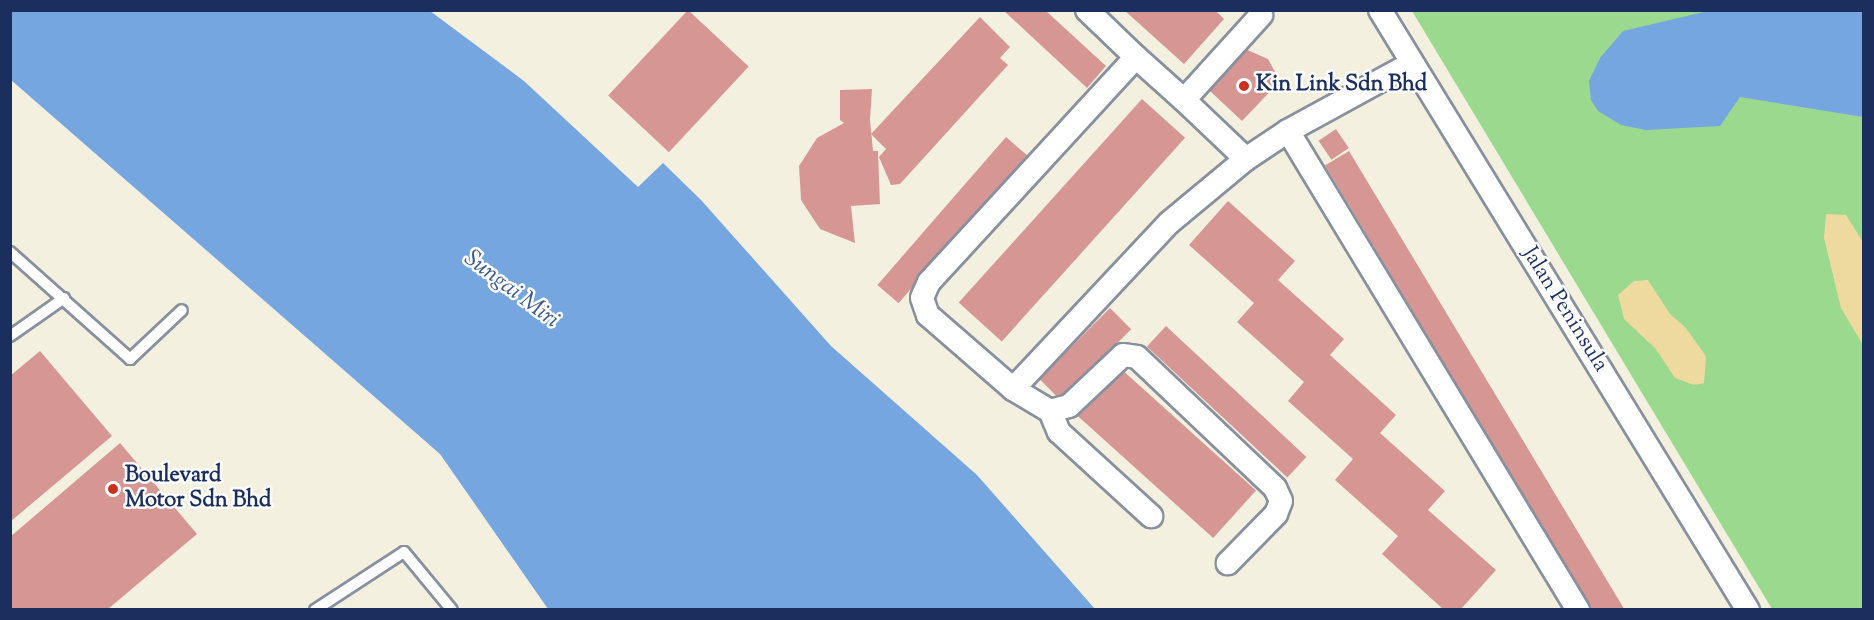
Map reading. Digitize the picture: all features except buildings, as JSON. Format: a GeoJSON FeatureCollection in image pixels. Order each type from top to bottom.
{"type":"FeatureCollection","features":[{"type":"Feature","properties":{"kind":"street"},"geometry":{"type":"LineString","coordinates":[[1087,10],[1246,159]]}},
{"type":"Feature","properties":{"kind":"street","name":"Jalan Peninsula"},"geometry":{"type":"LineString","coordinates":[[1380,10],[1748,609]]}},
{"type":"Feature","properties":{"kind":"street"},"geometry":{"type":"LineString","coordinates":[[1184,100],[1261,15]]}},
{"type":"Feature","properties":{"kind":"street"},"geometry":{"type":"LineString","coordinates":[[1136,57],[928,282],[922,298],[928,315],[1013,389],[1050,411],[1059,432],[1151,516]]}},
{"type":"Feature","properties":{"kind":"street"},"geometry":{"type":"LineString","coordinates":[[1013,389],[1170,222],[1246,159],[1288,131],[1412,63]]}},
{"type":"Feature","properties":{"kind":"street"},"geometry":{"type":"LineString","coordinates":[[1288,131],[1578,609]]}},
{"type":"Feature","properties":{"kind":"street"},"geometry":{"type":"LineString","coordinates":[[1050,411],[1069,406],[1123,355],[1137,357],[1275,488],[1281,501],[1276,514],[1228,563]]}},
{"type":"Feature","properties":{"kind":"lane"},"geometry":{"type":"LineString","coordinates":[[10,252],[130,358],[182,310]]}},
{"type":"Feature","properties":{"kind":"lane"},"geometry":{"type":"LineString","coordinates":[[10,336],[64,298]]}},
{"type":"Feature","properties":{"kind":"lane"},"geometry":{"type":"LineString","coordinates":[[315,609],[404,552],[452,609]]}},
{"type":"Feature","properties":{"kind":"green space"},"geometry":{"type":"Polygon","coordinates":[[[1412,11],[1863,11],[1863,609],[1772,609],[1412,11]]]}},
{"type":"Feature","properties":{"kind":"sand"},"geometry":{"type":"Polygon","coordinates":[[[1826,214],[1846,215],[1863,242],[1863,345],[1841,308],[1824,238],[1826,214]]]}},
{"type":"Feature","properties":{"kind":"sand"},"geometry":{"type":"Polygon","coordinates":[[[1648,280],[1670,314],[1685,327],[1706,356],[1704,383],[1694,385],[1675,378],[1656,349],[1624,319],[1618,295],[1634,281],[1648,280]]]}},
{"type":"Feature","properties":{"kind":"water","name":"Sungai Miri"},"geometry":{"type":"Polygon","coordinates":[[[11,10],[430,11],[524,81],[638,187],[663,163],[701,200],[831,346],[977,475],[1095,609],[548,609],[440,454],[11,80],[11,10]]]}},
{"type":"Feature","properties":{"kind":"water"},"geometry":{"type":"Polygon","coordinates":[[[1708,11],[1863,11],[1863,117],[1740,97],[1720,126],[1646,130],[1621,125],[1598,111],[1591,100],[1589,81],[1600,58],[1623,31],[1708,11]]]}},
{"type":"Feature","properties":{"kind":"place","name":"Kin Link Sdn Bhd"},"geometry":{"type":"Point","coordinates":[1244,86]}},
{"type":"Feature","properties":{"kind":"place","name":"Boulevard Motor Sdn Bhd"},"geometry":{"type":"Point","coordinates":[113,489]}}]}
